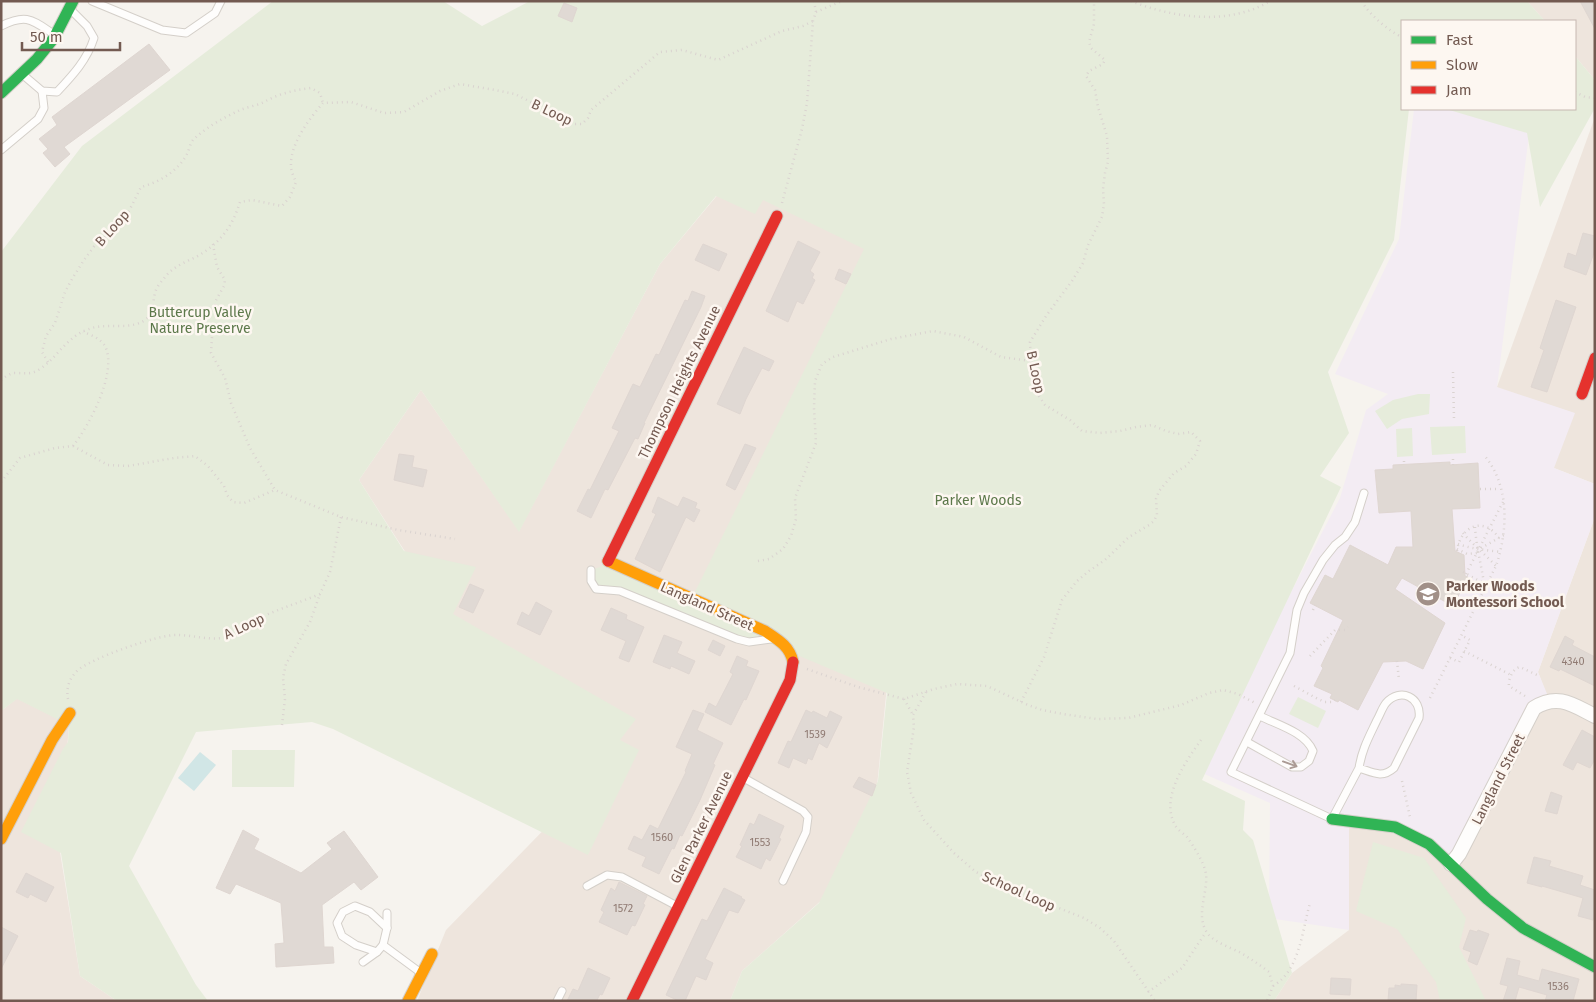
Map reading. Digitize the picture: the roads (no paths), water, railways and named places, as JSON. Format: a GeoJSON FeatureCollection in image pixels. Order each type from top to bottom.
{"type":"FeatureCollection","features":[{"type":"Feature","properties":{"kind":"street"},"geometry":{"type":"LineString","coordinates":[[1,93],[37,59],[55,35],[71,5]]}},
{"type":"Feature","properties":{"kind":"street","name":"Thompson Heights Avenue"},"geometry":{"type":"LineString","coordinates":[[607,561],[778,216]]}},
{"type":"Feature","properties":{"kind":"street"},"geometry":{"type":"LineString","coordinates":[[1582,394],[1595,358]]}},
{"type":"Feature","properties":{"kind":"street","name":"Langland Street"},"geometry":{"type":"LineString","coordinates":[[607,561],[765,631],[789,649],[798,666]]}},
{"type":"Feature","properties":{"kind":"street","name":"Glen Parker Avenue"},"geometry":{"type":"LineString","coordinates":[[632,1001],[798,666]]}},
{"type":"Feature","properties":{"kind":"street","name":"Langland Street"},"geometry":{"type":"LineString","coordinates":[[1451,864],[1459,854],[1534,708],[1542,703],[1558,700],[1567,702],[1595,716]]}},
{"type":"Feature","properties":{"kind":"street"},"geometry":{"type":"LineString","coordinates":[[1,839],[52,740],[70,713]]}},
{"type":"Feature","properties":{"kind":"street"},"geometry":{"type":"LineString","coordinates":[[1332,819],[1396,827],[1429,844],[1487,899],[1523,928],[1595,967]]}},
{"type":"Feature","properties":{"kind":"street"},"geometry":{"type":"LineString","coordinates":[[408,1001],[432,954]]}},
{"type":"Feature","properties":{"kind":"lane"},"geometry":{"type":"LineString","coordinates":[[92,1],[162,30],[186,33],[215,13],[221,1]]}},
{"type":"Feature","properties":{"kind":"lane"},"geometry":{"type":"LineString","coordinates":[[22,74],[42,91],[57,92],[80,68],[90,51],[94,38],[71,5]]}},
{"type":"Feature","properties":{"kind":"lane"},"geometry":{"type":"LineString","coordinates":[[1,26],[17,19],[29,19],[55,35]]}},
{"type":"Feature","properties":{"kind":"lane"},"geometry":{"type":"LineString","coordinates":[[1,150],[38,119],[44,108],[42,91]]}},
{"type":"Feature","properties":{"kind":"lane"},"geometry":{"type":"LineString","coordinates":[[1359,768],[1380,774],[1388,774],[1394,768],[1418,718],[1420,709],[1416,702],[1408,696],[1400,695],[1392,698],[1386,704],[1362,750],[1359,768],[1332,819],[1232,772],[1290,653],[1297,610],[1304,593],[1323,560],[1335,545],[1345,537],[1355,522],[1364,493]]}},
{"type":"Feature","properties":{"kind":"lane"},"geometry":{"type":"LineString","coordinates":[[591,570],[591,581],[596,589],[620,591],[749,642],[761,642],[776,638]]}},
{"type":"Feature","properties":{"kind":"lane"},"geometry":{"type":"LineString","coordinates":[[1247,742],[1292,767],[1301,767],[1309,761],[1313,751],[1302,737],[1260,716]]}},
{"type":"Feature","properties":{"kind":"lane"},"geometry":{"type":"LineString","coordinates":[[742,777],[803,811],[808,817],[806,832],[783,881]]}},
{"type":"Feature","properties":{"kind":"lane"},"geometry":{"type":"LineString","coordinates":[[588,886],[607,875],[622,877],[678,906]]}},
{"type":"Feature","properties":{"kind":"lane"},"geometry":{"type":"LineString","coordinates":[[377,952],[356,945],[342,936],[338,923],[343,912],[355,906],[370,912],[387,928]]}},
{"type":"Feature","properties":{"kind":"lane"},"geometry":{"type":"LineString","coordinates":[[363,962],[377,952],[383,944],[388,913]]}},
{"type":"Feature","properties":{"kind":"lane"},"geometry":{"type":"LineString","coordinates":[[383,944],[422,974]]}},
{"type":"Feature","properties":{"kind":"lane"},"geometry":{"type":"LineString","coordinates":[[558,1001],[562,991]]}},
{"type":"Feature","properties":{"kind":"place","name":"Parker Woods Montessori School"},"geometry":{"type":"Point","coordinates":[1428,594]}},
{"type":"Feature","properties":{"kind":"park label","name":"Buttercup Valley Nature Preserve"},"geometry":{"type":"Point","coordinates":[200,320]}},
{"type":"Feature","properties":{"kind":"park label","name":"Parker Woods"},"geometry":{"type":"Point","coordinates":[978,500]}}]}
